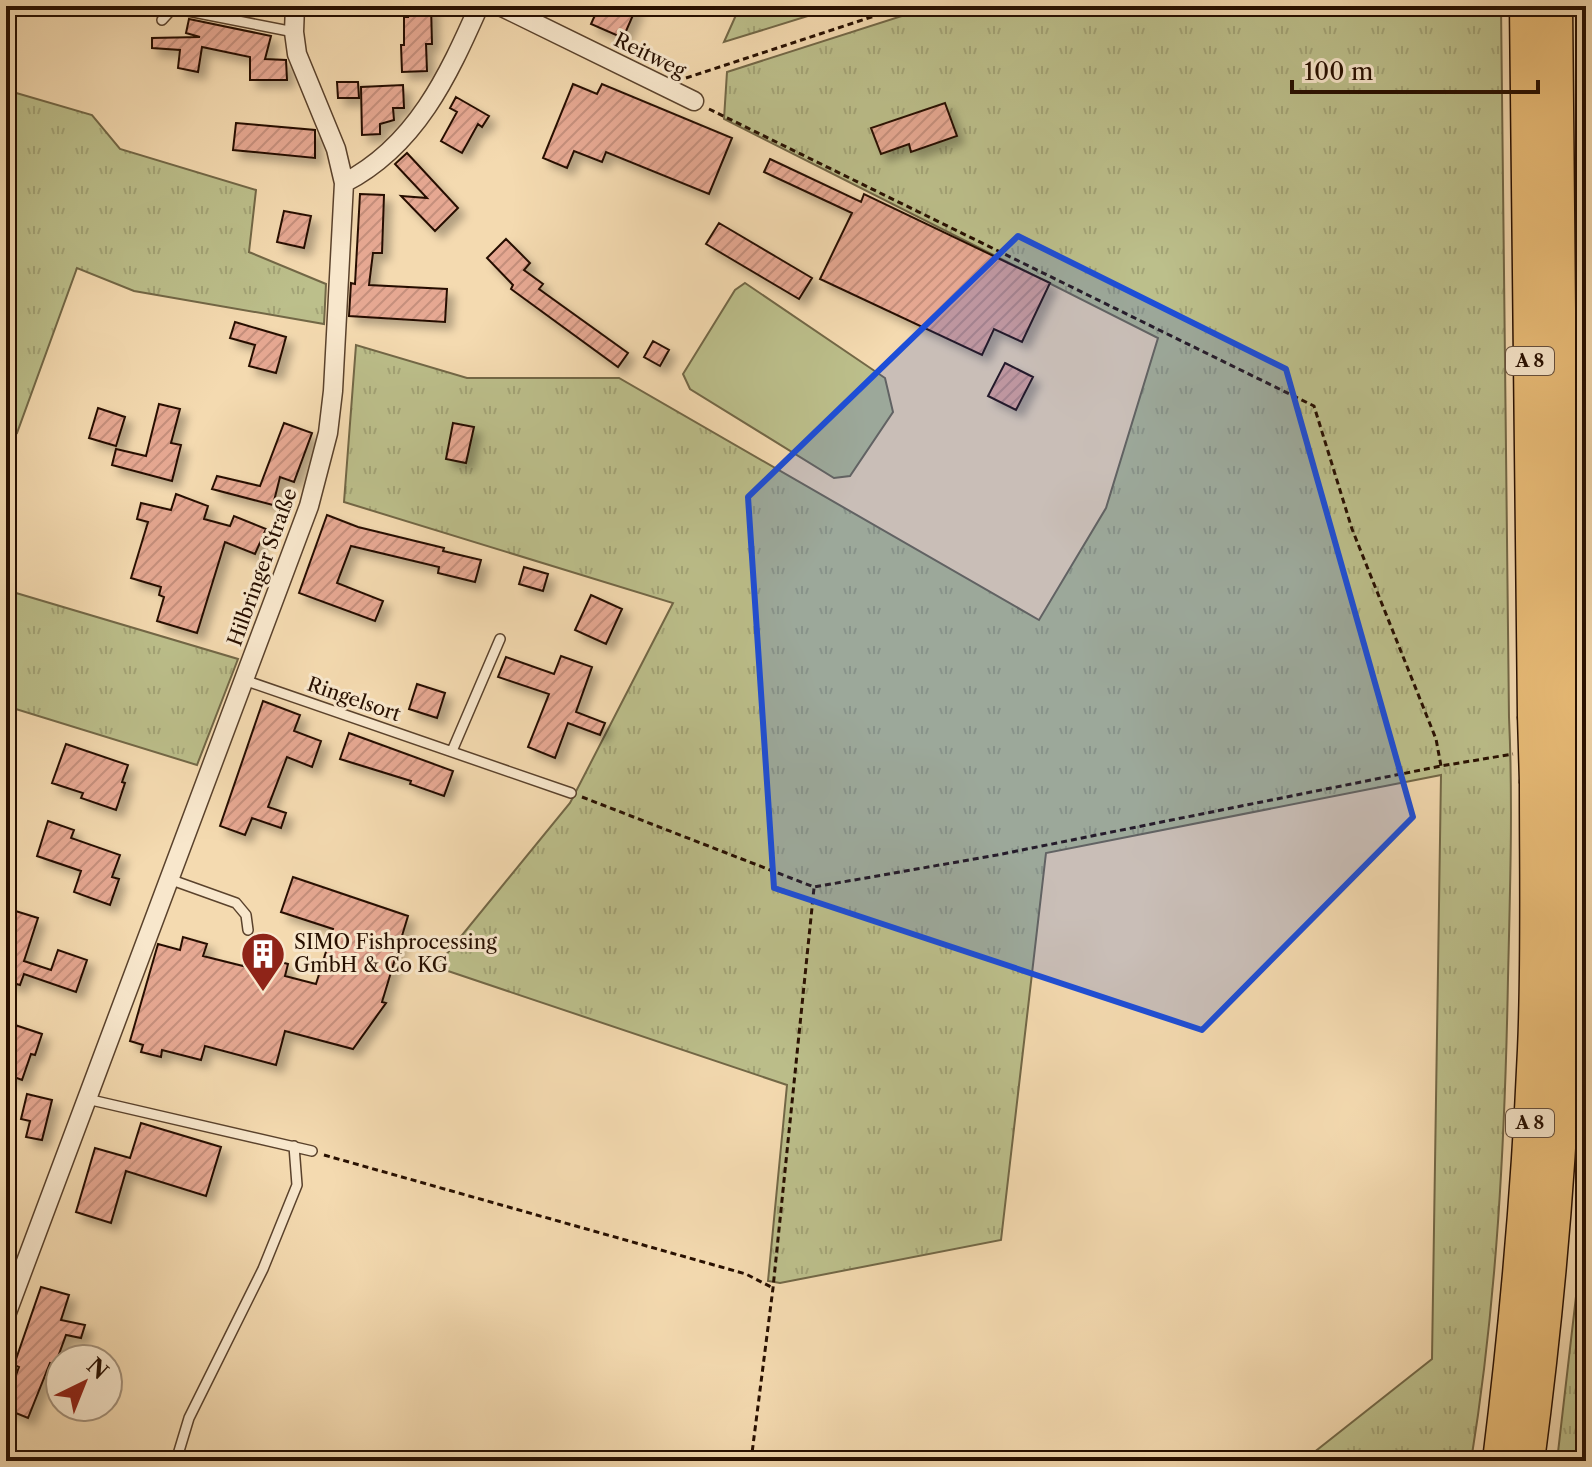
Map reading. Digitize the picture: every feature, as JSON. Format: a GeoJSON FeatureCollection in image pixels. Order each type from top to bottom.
{"type":"FeatureCollection","features":[{"type":"Feature","properties":{"kind":"highway","name":"A 8"},"geometry":{"type":"LineString","coordinates":[[1526,6],[1550,782],[1564,1048],[1549,1282],[1528,1461]]}},
{"type":"Feature","properties":{"kind":"highway","name":"A 8"},"geometry":{"type":"LineString","coordinates":[[1548,715],[1556,6]]}},
{"type":"Feature","properties":{"kind":"highway","name":"A 8"},"geometry":{"type":"LineString","coordinates":[[1499,1461],[1521,1263],[1550,782]]}},
{"type":"Feature","properties":{"kind":"street","name":"Hilbringer Straße"},"geometry":{"type":"LineString","coordinates":[[6,1315],[309,506],[328,433],[344,183],[336,149],[297,54],[295,6]]}},
{"type":"Feature","properties":{"kind":"street"},"geometry":{"type":"LineString","coordinates":[[344,183],[378,162],[424,115],[455,59],[479,6]]}},
{"type":"Feature","properties":{"kind":"street","name":"Reitweg"},"geometry":{"type":"LineString","coordinates":[[500,6],[694,101]]}},
{"type":"Feature","properties":{"kind":"lane"},"geometry":{"type":"LineString","coordinates":[[162,20],[173,8],[294,32]]}},
{"type":"Feature","properties":{"kind":"lane"},"geometry":{"type":"LineString","coordinates":[[452,751],[500,639]]}},
{"type":"Feature","properties":{"kind":"lane","name":"Ringelsort"},"geometry":{"type":"LineString","coordinates":[[244,680],[571,793]]}},
{"type":"Feature","properties":{"kind":"lane"},"geometry":{"type":"LineString","coordinates":[[169,879],[236,903],[246,915],[248,930]]}},
{"type":"Feature","properties":{"kind":"lane"},"geometry":{"type":"LineString","coordinates":[[87,1099],[312,1151]]}},
{"type":"Feature","properties":{"kind":"lane"},"geometry":{"type":"LineString","coordinates":[[176,1461],[189,1418],[263,1269],[297,1185],[294,1146]]}},
{"type":"Feature","properties":{"kind":"path"},"geometry":{"type":"LineString","coordinates":[[670,89],[686,78],[905,6]]}},
{"type":"Feature","properties":{"kind":"path"},"geometry":{"type":"LineString","coordinates":[[571,793],[814,887],[1167,822],[1441,766],[1436,739],[1352,529],[1314,406],[694,101]]}},
{"type":"Feature","properties":{"kind":"path"},"geometry":{"type":"LineString","coordinates":[[751,1461],[773,1288],[814,887]]}},
{"type":"Feature","properties":{"kind":"path"},"geometry":{"type":"LineString","coordinates":[[312,1151],[746,1274],[773,1288]]}},
{"type":"Feature","properties":{"kind":"highlighted area"},"geometry":{"type":"Polygon","coordinates":[[[1018,236],[1286,369],[1413,817],[1202,1030],[774,888],[748,497],[1018,236]]]}},
{"type":"Feature","properties":{"kind":"green space"},"geometry":{"type":"Polygon","coordinates":[[[740,6],[840,6],[724,42],[740,6]]]}},
{"type":"Feature","properties":{"kind":"green space"},"geometry":{"type":"Polygon","coordinates":[[[933,6],[1501,6],[1510,880],[1505,1099],[1498,1220],[1487,1341],[1471,1461],[1303,1461],[1432,1359],[1441,775],[1046,853],[1001,1240],[780,1283],[768,1281],[787,1085],[436,967],[570,803],[673,603],[344,502],[356,345],[467,378],[619,378],[1039,620],[1106,508],[1158,338],[724,119],[727,72],[933,6]]]}},
{"type":"Feature","properties":{"kind":"green space"},"geometry":{"type":"Polygon","coordinates":[[[1578,6],[1586,6],[1586,565],[1578,6]]]}},
{"type":"Feature","properties":{"kind":"green space"},"geometry":{"type":"Polygon","coordinates":[[[6,90],[92,115],[120,149],[256,190],[249,252],[326,284],[324,324],[134,291],[77,268],[17,433],[6,430],[6,90]]]}},
{"type":"Feature","properties":{"kind":"green space"},"geometry":{"type":"Polygon","coordinates":[[[745,283],[885,378],[893,412],[850,476],[834,478],[690,389],[683,374],[735,290],[745,283]]]}},
{"type":"Feature","properties":{"kind":"green space"},"geometry":{"type":"Polygon","coordinates":[[[6,590],[238,659],[197,765],[6,706],[6,590]]]}},
{"type":"Feature","properties":{"kind":"green space"},"geometry":{"type":"Polygon","coordinates":[[[1586,1117],[1586,1461],[1557,1461],[1580,1262],[1586,1117]]]}},
{"type":"Feature","properties":{"kind":"building"},"geometry":{"type":"Polygon","coordinates":[[[407,6],[431,6],[432,44],[426,44],[427,71],[402,72],[401,45],[404,45],[407,6]]]}},
{"type":"Feature","properties":{"kind":"building"},"geometry":{"type":"Polygon","coordinates":[[[599,6],[637,6],[623,38],[591,24],[599,6]]]}},
{"type":"Feature","properties":{"kind":"building"},"geometry":{"type":"Polygon","coordinates":[[[189,19],[271,36],[265,59],[286,60],[287,80],[250,80],[250,57],[202,47],[198,72],[178,68],[180,50],[152,48],[152,38],[200,37],[186,33],[189,19]]]}},
{"type":"Feature","properties":{"kind":"building"},"geometry":{"type":"Polygon","coordinates":[[[337,82],[358,82],[359,98],[338,98],[337,82]]]}},
{"type":"Feature","properties":{"kind":"building"},"geometry":{"type":"Polygon","coordinates":[[[573,84],[597,94],[602,84],[732,138],[709,194],[606,152],[602,162],[574,151],[567,168],[543,158],[573,84]]]}},
{"type":"Feature","properties":{"kind":"building"},"geometry":{"type":"Polygon","coordinates":[[[403,85],[404,108],[393,108],[394,120],[380,124],[380,134],[362,135],[361,87],[403,85]]]}},
{"type":"Feature","properties":{"kind":"building"},"geometry":{"type":"Polygon","coordinates":[[[456,97],[489,116],[482,127],[478,124],[462,153],[441,141],[457,112],[450,108],[456,97]]]}},
{"type":"Feature","properties":{"kind":"building"},"geometry":{"type":"Polygon","coordinates":[[[945,103],[957,136],[911,152],[909,144],[881,154],[871,128],[945,103]]]}},
{"type":"Feature","properties":{"kind":"building"},"geometry":{"type":"Polygon","coordinates":[[[236,123],[315,130],[315,158],[233,150],[236,123]]]}},
{"type":"Feature","properties":{"kind":"building"},"geometry":{"type":"Polygon","coordinates":[[[407,153],[458,208],[435,231],[401,196],[427,198],[395,164],[407,153]]]}},
{"type":"Feature","properties":{"kind":"building"},"geometry":{"type":"Polygon","coordinates":[[[770,159],[861,202],[864,194],[1050,283],[1022,342],[994,329],[982,355],[820,279],[852,213],[764,172],[770,159]]]}},
{"type":"Feature","properties":{"kind":"building"},"geometry":{"type":"Polygon","coordinates":[[[360,194],[384,195],[382,253],[373,253],[369,285],[447,289],[445,322],[349,316],[351,283],[355,284],[360,194]]]}},
{"type":"Feature","properties":{"kind":"building"},"geometry":{"type":"Polygon","coordinates":[[[284,211],[311,216],[304,248],[277,242],[284,211]]]}},
{"type":"Feature","properties":{"kind":"building"},"geometry":{"type":"Polygon","coordinates":[[[719,223],[812,278],[799,299],[706,244],[719,223]]]}},
{"type":"Feature","properties":{"kind":"building"},"geometry":{"type":"Polygon","coordinates":[[[506,239],[530,263],[524,270],[543,284],[539,289],[628,353],[618,367],[511,289],[513,285],[487,258],[506,239]]]}},
{"type":"Feature","properties":{"kind":"building"},"geometry":{"type":"Polygon","coordinates":[[[235,322],[286,337],[276,373],[249,366],[255,345],[230,338],[235,322]]]}},
{"type":"Feature","properties":{"kind":"building"},"geometry":{"type":"Polygon","coordinates":[[[653,341],[669,350],[660,366],[644,357],[653,341]]]}},
{"type":"Feature","properties":{"kind":"building"},"geometry":{"type":"Polygon","coordinates":[[[1005,363],[1033,377],[1016,410],[988,396],[1005,363]]]}},
{"type":"Feature","properties":{"kind":"building"},"geometry":{"type":"Polygon","coordinates":[[[159,404],[180,409],[171,443],[181,445],[172,481],[112,465],[116,449],[146,456],[159,404]]]}},
{"type":"Feature","properties":{"kind":"building"},"geometry":{"type":"Polygon","coordinates":[[[98,408],[125,417],[116,446],[89,438],[98,408]]]}},
{"type":"Feature","properties":{"kind":"building"},"geometry":{"type":"Polygon","coordinates":[[[284,423],[312,433],[294,482],[280,477],[273,505],[212,489],[217,476],[260,486],[284,423]]]}},
{"type":"Feature","properties":{"kind":"building"},"geometry":{"type":"Polygon","coordinates":[[[453,423],[474,427],[466,463],[446,459],[453,423]]]}},
{"type":"Feature","properties":{"kind":"building"},"geometry":{"type":"Polygon","coordinates":[[[176,494],[208,506],[204,519],[230,526],[234,516],[266,529],[255,554],[225,542],[197,633],[157,621],[164,597],[159,595],[161,587],[131,578],[148,522],[137,519],[141,503],[171,510],[176,494]]]}},
{"type":"Feature","properties":{"kind":"building"},"geometry":{"type":"Polygon","coordinates":[[[327,515],[358,527],[481,560],[475,582],[438,573],[439,567],[351,546],[337,583],[383,601],[375,621],[299,593],[327,515]]]}},
{"type":"Feature","properties":{"kind":"building"},"geometry":{"type":"Polygon","coordinates":[[[524,567],[548,574],[543,591],[519,584],[524,567]]]}},
{"type":"Feature","properties":{"kind":"building"},"geometry":{"type":"Polygon","coordinates":[[[591,595],[622,609],[606,644],[575,630],[591,595]]]}},
{"type":"Feature","properties":{"kind":"building"},"geometry":{"type":"Polygon","coordinates":[[[561,656],[592,667],[576,712],[605,723],[600,735],[568,723],[555,758],[528,747],[549,694],[498,677],[506,657],[554,674],[561,656]]]}},
{"type":"Feature","properties":{"kind":"building"},"geometry":{"type":"Polygon","coordinates":[[[417,684],[445,693],[437,718],[409,709],[417,684]]]}},
{"type":"Feature","properties":{"kind":"building"},"geometry":{"type":"Polygon","coordinates":[[[263,701],[300,715],[294,731],[321,741],[312,767],[287,757],[268,807],[286,813],[281,828],[252,818],[245,835],[220,826],[263,701]]]}},
{"type":"Feature","properties":{"kind":"building"},"geometry":{"type":"Polygon","coordinates":[[[349,733],[453,771],[444,796],[410,784],[411,781],[340,759],[349,733]]]}},
{"type":"Feature","properties":{"kind":"building"},"geometry":{"type":"Polygon","coordinates":[[[66,744],[128,765],[116,810],[81,798],[83,793],[52,783],[66,744]]]}},
{"type":"Feature","properties":{"kind":"building"},"geometry":{"type":"Polygon","coordinates":[[[48,821],[74,830],[71,838],[120,855],[112,877],[119,879],[110,905],[74,892],[81,871],[37,856],[48,821]]]}},
{"type":"Feature","properties":{"kind":"building"},"geometry":{"type":"Polygon","coordinates":[[[293,877],[408,916],[382,1002],[386,1003],[353,1049],[285,1031],[276,1065],[205,1046],[201,1060],[162,1050],[161,1057],[141,1052],[143,1045],[130,1041],[158,944],[180,950],[183,937],[207,944],[203,956],[243,966],[245,959],[257,962],[259,956],[288,964],[285,976],[316,984],[333,929],[281,912],[293,877]]]}},
{"type":"Feature","properties":{"kind":"building"},"geometry":{"type":"Polygon","coordinates":[[[9,909],[38,918],[24,961],[51,970],[58,950],[87,960],[76,992],[24,974],[20,985],[6,981],[6,919],[9,909]]]}},
{"type":"Feature","properties":{"kind":"building"},"geometry":{"type":"Polygon","coordinates":[[[6,1022],[42,1034],[22,1080],[6,1074],[6,1022]]]}},
{"type":"Feature","properties":{"kind":"building"},"geometry":{"type":"Polygon","coordinates":[[[27,1094],[52,1100],[42,1140],[26,1137],[30,1121],[21,1119],[27,1094]]]}},
{"type":"Feature","properties":{"kind":"building"},"geometry":{"type":"Polygon","coordinates":[[[141,1123],[221,1147],[206,1196],[126,1171],[111,1223],[76,1212],[95,1148],[130,1158],[141,1123]]]}},
{"type":"Feature","properties":{"kind":"building"},"geometry":{"type":"Polygon","coordinates":[[[41,1287],[69,1295],[61,1320],[85,1325],[81,1338],[66,1335],[63,1343],[44,1343],[44,1378],[28,1418],[6,1409],[19,1367],[14,1365],[41,1287]]]}},
{"type":"Feature","properties":{"kind":"place","name":"SIMO Fishprocessing GmbH & Co KG"},"geometry":{"type":"Point","coordinates":[263,993]}}]}
